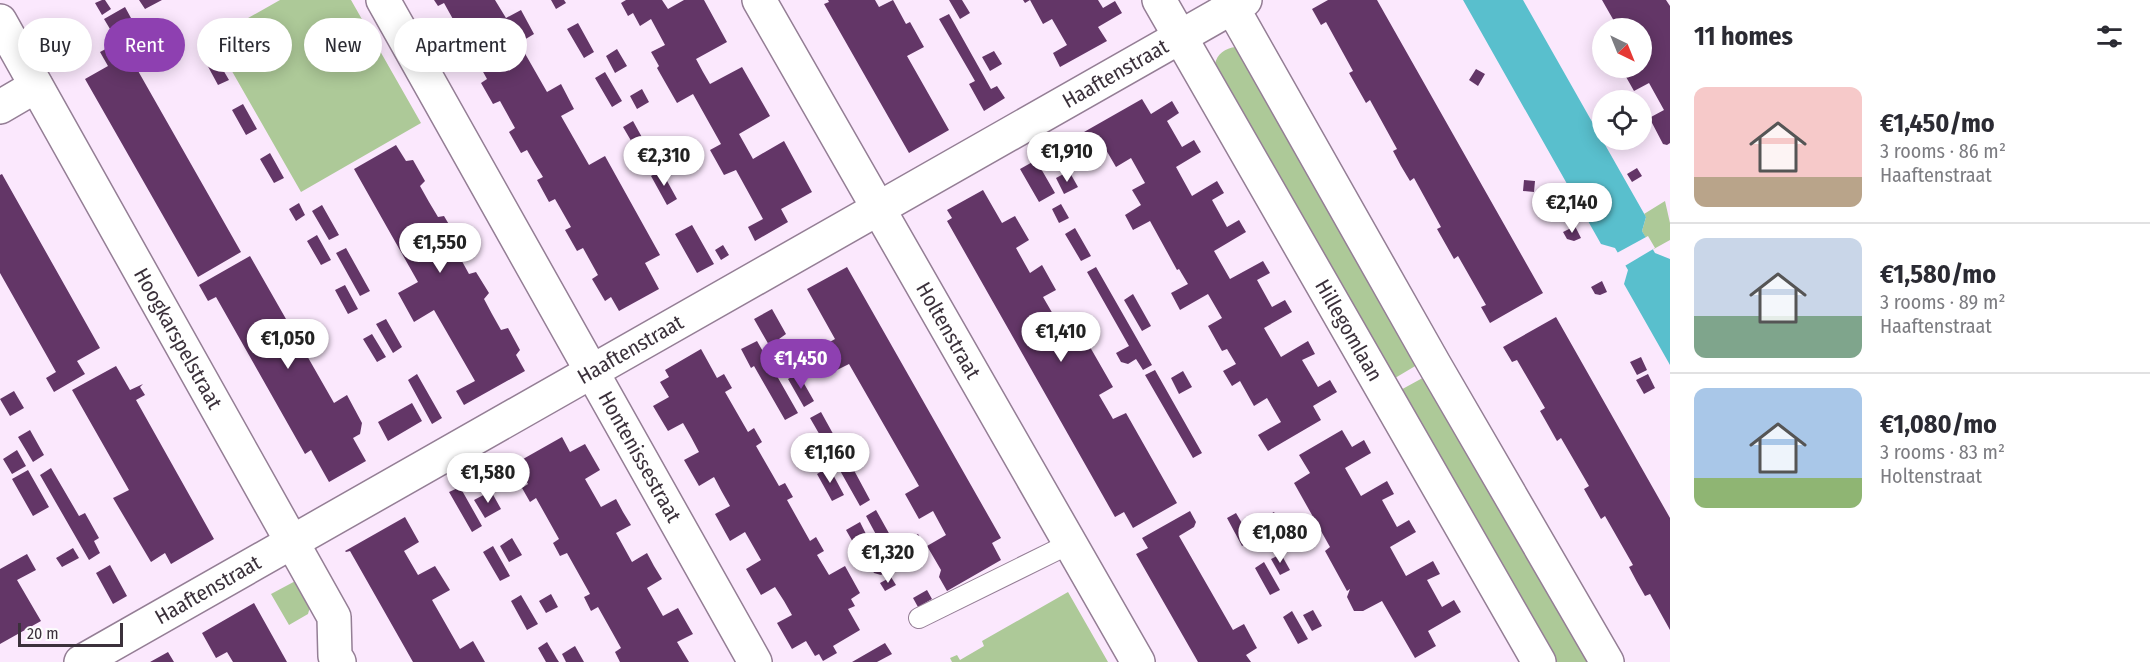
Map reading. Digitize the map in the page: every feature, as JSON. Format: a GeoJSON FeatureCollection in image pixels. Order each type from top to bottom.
{"type":"FeatureCollection","features":[{"type":"Feature","properties":{"kind":"street","name":"Hontenissestraat"},"geometry":{"type":"LineString","coordinates":[[383,0],[755,662]]}},
{"type":"Feature","properties":{"kind":"street","name":"Holtenstraat"},"geometry":{"type":"LineString","coordinates":[[759,0],[1138,662]]}},
{"type":"Feature","properties":{"kind":"street","name":"Hillegomlaan"},"geometry":{"type":"LineString","coordinates":[[1159,0],[1539,662]]}},
{"type":"Feature","properties":{"kind":"street","name":"Haaftenstraat"},"geometry":{"type":"LineString","coordinates":[[81,662],[1180,37],[1235,3]]}},
{"type":"Feature","properties":{"kind":"street"},"geometry":{"type":"LineString","coordinates":[[1235,3],[1434,364],[1607,662]]}},
{"type":"Feature","properties":{"kind":"street","name":"Hoogkarspelstraat"},"geometry":{"type":"LineString","coordinates":[[0,21],[334,617],[335,656],[339,662]]}},
{"type":"Feature","properties":{"kind":"street"},"geometry":{"type":"LineString","coordinates":[[0,107],[36,86]]}},
{"type":"Feature","properties":{"kind":"lane"},"geometry":{"type":"LineString","coordinates":[[919,618],[1071,543]]}},
{"type":"Feature","properties":{"kind":"green space"},"geometry":{"type":"Polygon","coordinates":[[[280,0],[351,0],[361,18],[304,18],[304,72],[382,72],[382,54],[421,123],[301,192],[232,72],[292,72],[292,18],[248,18],[280,0]]]}},
{"type":"Feature","properties":{"kind":"green space"},"geometry":{"type":"Polygon","coordinates":[[[1236,47],[1422,362],[1390,381],[1215,64],[1222,52],[1236,47]]]}},
{"type":"Feature","properties":{"kind":"green space"},"geometry":{"type":"Polygon","coordinates":[[[1665,201],[1670,223],[1670,240],[1652,250],[1642,231],[1646,217],[1644,214],[1665,201]]]}},
{"type":"Feature","properties":{"kind":"green space"},"geometry":{"type":"Polygon","coordinates":[[[1428,375],[1592,662],[1550,662],[1397,392],[1428,375]]]}},
{"type":"Feature","properties":{"kind":"green space"},"geometry":{"type":"Polygon","coordinates":[[[301,578],[310,607],[308,614],[289,625],[271,594],[301,578]]]}},
{"type":"Feature","properties":{"kind":"green space"},"geometry":{"type":"Polygon","coordinates":[[[1068,592],[1108,662],[952,662],[950,658],[957,655],[960,660],[984,646],[982,641],[1068,592]]]}},
{"type":"Feature","properties":{"kind":"water"},"geometry":{"type":"Polygon","coordinates":[[[1463,0],[1523,0],[1592,122],[1592,150],[1608,150],[1646,217],[1642,231],[1655,253],[1670,259],[1670,365],[1624,284],[1628,270],[1615,248],[1601,244],[1463,0]]]}},
{"type":"Feature","properties":{"kind":"pier"},"geometry":{"type":"Polygon","coordinates":[[[1648,236],[1655,248],[1623,267],[1615,254],[1648,236]]]}},
{"type":"Feature","properties":{"kind":"building"},"geometry":{"type":"Polygon","coordinates":[[[105,0],[111,9],[102,15],[95,3],[105,0]]]}},
{"type":"Feature","properties":{"kind":"building"},"geometry":{"type":"Polygon","coordinates":[[[139,0],[162,0],[145,9],[139,0]]]}},
{"type":"Feature","properties":{"kind":"building"},"geometry":{"type":"Polygon","coordinates":[[[434,0],[495,0],[506,18],[452,18],[444,3],[438,6],[434,0]]]}},
{"type":"Feature","properties":{"kind":"building"},"geometry":{"type":"Polygon","coordinates":[[[551,0],[564,0],[566,3],[556,9],[551,0]]]}},
{"type":"Feature","properties":{"kind":"building"},"geometry":{"type":"Polygon","coordinates":[[[626,0],[662,0],[668,9],[684,0],[704,0],[727,42],[696,59],[703,72],[710,84],[742,67],[770,116],[739,134],[753,159],[784,141],[812,192],[781,209],[788,222],[755,241],[748,227],[763,219],[736,170],[724,175],[710,150],[721,144],[693,94],[677,103],[657,68],[659,66],[651,52],[665,45],[651,19],[640,26],[633,13],[628,16],[621,3],[626,0]]]}},
{"type":"Feature","properties":{"kind":"building"},"geometry":{"type":"Polygon","coordinates":[[[828,0],[875,0],[879,7],[893,0],[906,24],[910,22],[924,47],[907,56],[949,130],[909,153],[824,4],[829,2],[828,0]]]}},
{"type":"Feature","properties":{"kind":"building"},"geometry":{"type":"Polygon","coordinates":[[[949,0],[962,0],[970,13],[960,19],[949,0]]]}},
{"type":"Feature","properties":{"kind":"building"},"geometry":{"type":"Polygon","coordinates":[[[1030,0],[1098,0],[1103,8],[1115,1],[1122,13],[1098,27],[1107,41],[1060,67],[1053,53],[1067,45],[1052,19],[1043,24],[1030,0]]]}},
{"type":"Feature","properties":{"kind":"building"},"geometry":{"type":"Polygon","coordinates":[[[1328,0],[1377,0],[1543,293],[1490,323],[1481,307],[1486,305],[1458,256],[1454,259],[1437,229],[1441,227],[1414,178],[1410,181],[1401,166],[1393,151],[1397,149],[1370,100],[1366,103],[1349,73],[1353,71],[1326,22],[1321,25],[1312,9],[1328,0]]]}},
{"type":"Feature","properties":{"kind":"building"},"geometry":{"type":"Polygon","coordinates":[[[1602,0],[1666,0],[1670,6],[1670,143],[1667,145],[1663,144],[1652,123],[1652,116],[1664,110],[1649,83],[1633,90],[1627,78],[1652,78],[1652,18],[1612,18],[1602,0]]]}},
{"type":"Feature","properties":{"kind":"building"},"geometry":{"type":"Polygon","coordinates":[[[125,7],[131,18],[106,18],[125,7]]]}},
{"type":"Feature","properties":{"kind":"building"},"geometry":{"type":"Polygon","coordinates":[[[521,10],[525,18],[506,18],[521,10]]]}},
{"type":"Feature","properties":{"kind":"building"},"geometry":{"type":"Polygon","coordinates":[[[949,14],[991,89],[997,86],[1005,98],[984,111],[969,84],[975,81],[939,19],[949,14]]]}},
{"type":"Feature","properties":{"kind":"building"},"geometry":{"type":"Polygon","coordinates":[[[527,21],[534,34],[527,38],[527,21]]]}},
{"type":"Feature","properties":{"kind":"building"},"geometry":{"type":"Polygon","coordinates":[[[578,23],[594,52],[584,58],[567,29],[578,23]]]}},
{"type":"Feature","properties":{"kind":"building"},"geometry":{"type":"Polygon","coordinates":[[[617,49],[627,66],[615,73],[606,56],[617,49]]]}},
{"type":"Feature","properties":{"kind":"building"},"geometry":{"type":"Polygon","coordinates":[[[994,51],[1002,64],[990,71],[982,57],[994,51]]]}},
{"type":"Feature","properties":{"kind":"building"},"geometry":{"type":"Polygon","coordinates":[[[527,57],[547,92],[561,84],[574,109],[561,116],[589,165],[605,156],[660,255],[645,263],[659,289],[619,311],[611,297],[605,301],[592,279],[598,275],[583,248],[577,251],[565,230],[571,227],[555,199],[549,202],[537,180],[543,177],[527,150],[521,153],[509,132],[515,128],[500,101],[493,104],[481,83],[487,79],[483,72],[527,72],[527,57]]]}},
{"type":"Feature","properties":{"kind":"building"},"geometry":{"type":"Polygon","coordinates":[[[104,68],[104,72],[139,72],[241,252],[198,277],[85,79],[104,68]]]}},
{"type":"Feature","properties":{"kind":"building"},"geometry":{"type":"Polygon","coordinates":[[[1476,69],[1485,74],[1478,86],[1469,80],[1476,69]]]}},
{"type":"Feature","properties":{"kind":"building"},"geometry":{"type":"Polygon","coordinates":[[[211,72],[224,72],[229,80],[218,85],[211,72]]]}},
{"type":"Feature","properties":{"kind":"building"},"geometry":{"type":"Polygon","coordinates":[[[605,72],[622,101],[612,107],[595,78],[605,72]]]}},
{"type":"Feature","properties":{"kind":"building"},"geometry":{"type":"Polygon","coordinates":[[[642,89],[649,102],[637,109],[630,96],[642,89]]]}},
{"type":"Feature","properties":{"kind":"building"},"geometry":{"type":"Polygon","coordinates":[[[1142,99],[1151,114],[1172,101],[1179,113],[1167,121],[1182,147],[1194,140],[1201,152],[1176,167],[1192,196],[1217,181],[1224,193],[1212,200],[1227,227],[1239,220],[1246,232],[1214,251],[1230,279],[1263,261],[1270,273],[1257,280],[1272,307],[1285,300],[1292,312],[1264,328],[1281,357],[1308,341],[1315,354],[1302,360],[1318,387],[1330,380],[1337,392],[1313,406],[1321,420],[1268,451],[1258,435],[1281,422],[1267,398],[1254,406],[1240,381],[1232,386],[1223,371],[1236,364],[1227,349],[1222,351],[1208,326],[1222,318],[1208,294],[1180,310],[1171,293],[1188,284],[1179,269],[1177,270],[1150,221],[1133,230],[1125,215],[1141,205],[1132,190],[1145,183],[1131,158],[1116,167],[1102,143],[1093,148],[1084,132],[1142,99]]]}},
{"type":"Feature","properties":{"kind":"building"},"geometry":{"type":"Polygon","coordinates":[[[243,104],[257,129],[246,135],[232,110],[243,104]]]}},
{"type":"Feature","properties":{"kind":"building"},"geometry":{"type":"Polygon","coordinates":[[[633,121],[649,150],[640,156],[623,127],[633,121]]]}},
{"type":"Feature","properties":{"kind":"building"},"geometry":{"type":"Polygon","coordinates":[[[396,145],[406,161],[413,160],[425,181],[420,186],[438,217],[444,216],[457,238],[452,243],[469,274],[476,272],[489,293],[484,299],[501,330],[508,328],[520,350],[516,355],[525,371],[464,405],[456,391],[475,381],[434,310],[414,322],[398,293],[418,282],[354,169],[396,145]]]}},
{"type":"Feature","properties":{"kind":"building"},"geometry":{"type":"Polygon","coordinates":[[[270,153],[284,178],[274,183],[260,159],[270,153]]]}},
{"type":"Feature","properties":{"kind":"building"},"geometry":{"type":"Polygon","coordinates":[[[1036,160],[1055,193],[1039,202],[1020,169],[1036,160]]]}},
{"type":"Feature","properties":{"kind":"building"},"geometry":{"type":"Polygon","coordinates":[[[1637,168],[1642,176],[1632,182],[1627,174],[1637,168]]]}},
{"type":"Feature","properties":{"kind":"building"},"geometry":{"type":"Polygon","coordinates":[[[661,170],[677,199],[667,205],[651,176],[661,170]]]}},
{"type":"Feature","properties":{"kind":"building"},"geometry":{"type":"Polygon","coordinates":[[[1069,171],[1078,187],[1064,194],[1056,178],[1069,171]]]}},
{"type":"Feature","properties":{"kind":"building"},"geometry":{"type":"Polygon","coordinates":[[[2,174],[100,348],[77,361],[85,374],[54,392],[46,378],[56,372],[0,273],[0,175],[2,174]]]}},
{"type":"Feature","properties":{"kind":"building"},"geometry":{"type":"Polygon","coordinates":[[[1524,180],[1535,181],[1534,192],[1523,191],[1524,180]]]}},
{"type":"Feature","properties":{"kind":"building"},"geometry":{"type":"Polygon","coordinates":[[[983,190],[1002,223],[1015,216],[1029,240],[1016,248],[1030,273],[1042,265],[1056,290],[1043,297],[1057,321],[1071,314],[1113,387],[1099,395],[1113,419],[1126,413],[1177,503],[1133,528],[1124,512],[1115,517],[947,221],[952,218],[947,210],[983,190]]]}},
{"type":"Feature","properties":{"kind":"building"},"geometry":{"type":"Polygon","coordinates":[[[1544,193],[1552,198],[1547,207],[1538,202],[1544,193]]]}},
{"type":"Feature","properties":{"kind":"building"},"geometry":{"type":"Polygon","coordinates":[[[299,203],[305,215],[296,221],[289,209],[299,203]]]}},
{"type":"Feature","properties":{"kind":"building"},"geometry":{"type":"Polygon","coordinates":[[[1061,204],[1069,218],[1059,223],[1052,209],[1061,204]]]}},
{"type":"Feature","properties":{"kind":"building"},"geometry":{"type":"Polygon","coordinates":[[[322,205],[339,235],[329,240],[312,211],[322,205]]]}},
{"type":"Feature","properties":{"kind":"building"},"geometry":{"type":"Polygon","coordinates":[[[692,225],[714,264],[697,273],[675,234],[692,225]]]}},
{"type":"Feature","properties":{"kind":"building"},"geometry":{"type":"Polygon","coordinates":[[[1575,226],[1581,238],[1574,241],[1567,239],[1563,232],[1575,226]]]}},
{"type":"Feature","properties":{"kind":"building"},"geometry":{"type":"Polygon","coordinates":[[[1075,228],[1091,256],[1081,261],[1065,234],[1075,228]]]}},
{"type":"Feature","properties":{"kind":"building"},"geometry":{"type":"Polygon","coordinates":[[[317,235],[331,260],[321,265],[307,241],[317,235]]]}},
{"type":"Feature","properties":{"kind":"building"},"geometry":{"type":"Polygon","coordinates":[[[723,245],[729,255],[721,260],[715,250],[723,245]]]}},
{"type":"Feature","properties":{"kind":"building"},"geometry":{"type":"Polygon","coordinates":[[[346,248],[370,291],[360,296],[336,253],[346,248]]]}},
{"type":"Feature","properties":{"kind":"building"},"geometry":{"type":"Polygon","coordinates":[[[250,256],[334,403],[347,395],[362,423],[360,434],[353,438],[366,461],[329,482],[311,450],[305,454],[216,297],[208,301],[199,285],[250,256]]]}},
{"type":"Feature","properties":{"kind":"building"},"geometry":{"type":"Polygon","coordinates":[[[847,267],[1001,538],[992,543],[1001,560],[947,591],[939,577],[941,570],[927,546],[946,535],[933,511],[919,519],[905,494],[919,486],[849,364],[835,371],[821,347],[835,339],[807,289],[847,267]]]}},
{"type":"Feature","properties":{"kind":"building"},"geometry":{"type":"Polygon","coordinates":[[[1096,267],[1152,365],[1143,370],[1136,359],[1128,364],[1121,362],[1116,353],[1129,346],[1087,272],[1096,267]]]}},
{"type":"Feature","properties":{"kind":"building"},"geometry":{"type":"Polygon","coordinates":[[[1602,281],[1607,292],[1600,295],[1595,294],[1591,287],[1602,281]]]}},
{"type":"Feature","properties":{"kind":"building"},"geometry":{"type":"Polygon","coordinates":[[[345,285],[358,309],[348,314],[335,290],[345,285]]]}},
{"type":"Feature","properties":{"kind":"building"},"geometry":{"type":"Polygon","coordinates":[[[1133,294],[1151,326],[1142,331],[1124,300],[1133,294]]]}},
{"type":"Feature","properties":{"kind":"building"},"geometry":{"type":"Polygon","coordinates":[[[772,309],[786,334],[779,339],[787,353],[777,359],[754,319],[772,309]]]}},
{"type":"Feature","properties":{"kind":"building"},"geometry":{"type":"Polygon","coordinates":[[[1556,317],[1670,518],[1670,630],[1650,594],[1645,596],[1637,582],[1629,567],[1633,565],[1605,516],[1601,519],[1584,489],[1589,486],[1561,438],[1557,441],[1540,411],[1545,408],[1517,360],[1512,362],[1503,347],[1556,317]]]}},
{"type":"Feature","properties":{"kind":"building"},"geometry":{"type":"Polygon","coordinates":[[[386,319],[402,347],[393,353],[376,324],[386,319]]]}},
{"type":"Feature","properties":{"kind":"building"},"geometry":{"type":"Polygon","coordinates":[[[372,334],[386,357],[377,362],[363,339],[372,334]]]}},
{"type":"Feature","properties":{"kind":"building"},"geometry":{"type":"Polygon","coordinates":[[[757,341],[798,413],[785,420],[754,366],[751,368],[741,349],[757,341]]]}},
{"type":"Feature","properties":{"kind":"building"},"geometry":{"type":"Polygon","coordinates":[[[701,349],[717,378],[724,374],[732,388],[725,392],[748,432],[754,428],[762,442],[756,446],[779,486],[785,483],[793,497],[787,500],[810,541],[816,537],[824,551],[817,555],[829,575],[845,566],[860,593],[851,599],[855,606],[848,609],[860,630],[833,646],[837,653],[823,661],[819,654],[815,656],[806,641],[792,649],[777,623],[792,615],[784,601],[775,587],[761,595],[746,569],[761,560],[745,532],[730,541],[715,514],[730,506],[714,477],[699,486],[684,460],[699,452],[683,423],[668,431],[653,406],[669,397],[660,382],[669,377],[665,370],[701,349]]]}},
{"type":"Feature","properties":{"kind":"building"},"geometry":{"type":"Polygon","coordinates":[[[1641,357],[1647,370],[1637,375],[1630,362],[1641,357]]]}},
{"type":"Feature","properties":{"kind":"building"},"geometry":{"type":"Polygon","coordinates":[[[116,366],[130,390],[143,384],[140,387],[145,395],[136,400],[214,539],[171,564],[165,553],[151,562],[113,498],[129,490],[72,390],[116,366]]]}},
{"type":"Feature","properties":{"kind":"building"},"geometry":{"type":"Polygon","coordinates":[[[1155,370],[1202,453],[1193,458],[1145,375],[1155,370]]]}},
{"type":"Feature","properties":{"kind":"building"},"geometry":{"type":"Polygon","coordinates":[[[1183,371],[1192,387],[1179,394],[1171,378],[1183,371]]]}},
{"type":"Feature","properties":{"kind":"building"},"geometry":{"type":"Polygon","coordinates":[[[798,373],[814,401],[804,407],[788,379],[798,373]]]}},
{"type":"Feature","properties":{"kind":"building"},"geometry":{"type":"Polygon","coordinates":[[[417,374],[442,418],[432,424],[408,380],[417,374]]]}},
{"type":"Feature","properties":{"kind":"building"},"geometry":{"type":"Polygon","coordinates":[[[1648,374],[1655,388],[1644,394],[1636,380],[1648,374]]]}},
{"type":"Feature","properties":{"kind":"building"},"geometry":{"type":"Polygon","coordinates":[[[14,391],[24,408],[10,416],[0,399],[14,391]]]}},
{"type":"Feature","properties":{"kind":"building"},"geometry":{"type":"Polygon","coordinates":[[[412,403],[422,421],[388,441],[378,422],[412,403]]]}},
{"type":"Feature","properties":{"kind":"building"},"geometry":{"type":"Polygon","coordinates":[[[821,412],[842,450],[832,456],[810,418],[821,412]]]}},
{"type":"Feature","properties":{"kind":"building"},"geometry":{"type":"Polygon","coordinates":[[[30,430],[44,455],[33,462],[18,437],[30,430]]]}},
{"type":"Feature","properties":{"kind":"building"},"geometry":{"type":"Polygon","coordinates":[[[1342,430],[1352,447],[1364,440],[1371,453],[1345,468],[1361,496],[1387,481],[1394,494],[1382,500],[1397,527],[1409,520],[1416,532],[1390,547],[1406,576],[1433,561],[1440,574],[1427,580],[1442,607],[1454,600],[1461,612],[1428,631],[1436,646],[1415,658],[1382,601],[1363,611],[1354,611],[1347,597],[1350,589],[1347,591],[1325,551],[1330,547],[1294,483],[1310,473],[1299,455],[1342,430]]]}},
{"type":"Feature","properties":{"kind":"building"},"geometry":{"type":"Polygon","coordinates":[[[562,437],[570,452],[585,444],[600,470],[585,479],[601,507],[616,499],[631,525],[616,533],[632,562],[647,553],[662,579],[647,588],[663,616],[678,608],[693,634],[677,642],[689,662],[620,662],[615,652],[621,648],[598,607],[591,611],[584,597],[590,594],[567,553],[560,556],[553,543],[559,539],[536,498],[530,502],[522,488],[528,484],[516,463],[562,437]]]}},
{"type":"Feature","properties":{"kind":"building"},"geometry":{"type":"Polygon","coordinates":[[[17,450],[26,466],[12,474],[3,459],[17,450]]]}},
{"type":"Feature","properties":{"kind":"building"},"geometry":{"type":"Polygon","coordinates":[[[849,461],[870,500],[860,506],[838,467],[849,461]]]}},
{"type":"Feature","properties":{"kind":"building"},"geometry":{"type":"Polygon","coordinates":[[[829,467],[844,495],[832,501],[817,474],[829,467]]]}},
{"type":"Feature","properties":{"kind":"building"},"geometry":{"type":"Polygon","coordinates":[[[51,468],[79,516],[85,513],[99,538],[94,541],[100,553],[89,560],[40,475],[51,468]]]}},
{"type":"Feature","properties":{"kind":"building"},"geometry":{"type":"Polygon","coordinates":[[[28,470],[49,507],[33,516],[12,479],[28,470]]]}},
{"type":"Feature","properties":{"kind":"building"},"geometry":{"type":"Polygon","coordinates":[[[460,487],[482,526],[472,532],[449,492],[460,487]]]}},
{"type":"Feature","properties":{"kind":"building"},"geometry":{"type":"Polygon","coordinates":[[[491,491],[501,509],[485,518],[474,500],[491,491]]]}},
{"type":"Feature","properties":{"kind":"building"},"geometry":{"type":"Polygon","coordinates":[[[876,510],[900,553],[904,551],[900,545],[918,534],[926,547],[893,566],[866,516],[876,510]]]}},
{"type":"Feature","properties":{"kind":"building"},"geometry":{"type":"Polygon","coordinates":[[[1190,511],[1196,522],[1194,527],[1179,536],[1233,630],[1244,624],[1257,648],[1246,655],[1251,662],[1198,662],[1136,554],[1148,548],[1142,538],[1190,511]]]}},
{"type":"Feature","properties":{"kind":"building"},"geometry":{"type":"Polygon","coordinates":[[[1274,512],[1279,521],[1263,531],[1258,521],[1274,512]]]}},
{"type":"Feature","properties":{"kind":"building"},"geometry":{"type":"Polygon","coordinates":[[[1236,513],[1252,540],[1242,546],[1227,518],[1236,513]]]}},
{"type":"Feature","properties":{"kind":"building"},"geometry":{"type":"Polygon","coordinates":[[[405,517],[419,542],[404,551],[418,575],[435,566],[450,590],[432,600],[460,649],[473,641],[485,662],[413,662],[350,551],[345,551],[405,517]]]}},
{"type":"Feature","properties":{"kind":"building"},"geometry":{"type":"Polygon","coordinates":[[[860,522],[867,536],[854,544],[846,530],[860,522]]]}},
{"type":"Feature","properties":{"kind":"building"},"geometry":{"type":"Polygon","coordinates":[[[512,538],[522,555],[509,562],[500,546],[512,538]]]}},
{"type":"Feature","properties":{"kind":"building"},"geometry":{"type":"Polygon","coordinates":[[[493,546],[510,576],[500,581],[483,552],[493,546]]]}},
{"type":"Feature","properties":{"kind":"building"},"geometry":{"type":"Polygon","coordinates":[[[73,548],[79,558],[62,567],[56,558],[73,548]]]}},
{"type":"Feature","properties":{"kind":"building"},"geometry":{"type":"Polygon","coordinates":[[[875,549],[888,571],[881,575],[874,573],[864,556],[875,549]]]}},
{"type":"Feature","properties":{"kind":"building"},"geometry":{"type":"Polygon","coordinates":[[[27,554],[36,570],[17,580],[41,621],[0,644],[0,569],[27,554]]]}},
{"type":"Feature","properties":{"kind":"building"},"geometry":{"type":"Polygon","coordinates":[[[1281,554],[1290,570],[1280,575],[1271,559],[1281,554]]]}},
{"type":"Feature","properties":{"kind":"building"},"geometry":{"type":"Polygon","coordinates":[[[1264,562],[1280,590],[1270,595],[1255,568],[1264,562]]]}},
{"type":"Feature","properties":{"kind":"building"},"geometry":{"type":"Polygon","coordinates":[[[110,565],[127,596],[113,604],[96,573],[110,565]]]}},
{"type":"Feature","properties":{"kind":"building"},"geometry":{"type":"Polygon","coordinates":[[[891,577],[896,585],[885,591],[880,583],[891,577]]]}},
{"type":"Feature","properties":{"kind":"building"},"geometry":{"type":"Polygon","coordinates":[[[927,590],[932,599],[918,607],[913,598],[927,590]]]}},
{"type":"Feature","properties":{"kind":"building"},"geometry":{"type":"Polygon","coordinates":[[[551,594],[558,607],[546,613],[539,601],[551,594]]]}},
{"type":"Feature","properties":{"kind":"building"},"geometry":{"type":"Polygon","coordinates":[[[521,595],[538,624],[527,630],[511,601],[521,595]]]}},
{"type":"Feature","properties":{"kind":"building"},"geometry":{"type":"Polygon","coordinates":[[[254,603],[287,662],[233,662],[227,652],[216,658],[202,633],[254,603]]]}},
{"type":"Feature","properties":{"kind":"building"},"geometry":{"type":"Polygon","coordinates":[[[1313,610],[1322,626],[1312,631],[1303,615],[1313,610]]]}},
{"type":"Feature","properties":{"kind":"building"},"geometry":{"type":"Polygon","coordinates":[[[1292,611],[1308,639],[1298,644],[1283,617],[1292,611]]]}},
{"type":"Feature","properties":{"kind":"building"},"geometry":{"type":"Polygon","coordinates":[[[547,642],[559,662],[546,662],[538,648],[547,642]]]}},
{"type":"Feature","properties":{"kind":"building"},"geometry":{"type":"Polygon","coordinates":[[[885,643],[892,654],[877,662],[852,662],[885,643]]]}},
{"type":"Feature","properties":{"kind":"building"},"geometry":{"type":"Polygon","coordinates":[[[575,646],[584,662],[566,662],[562,654],[575,646]]]}},
{"type":"Feature","properties":{"kind":"building"},"geometry":{"type":"Polygon","coordinates":[[[168,652],[174,662],[150,662],[168,652]]]}}]}
